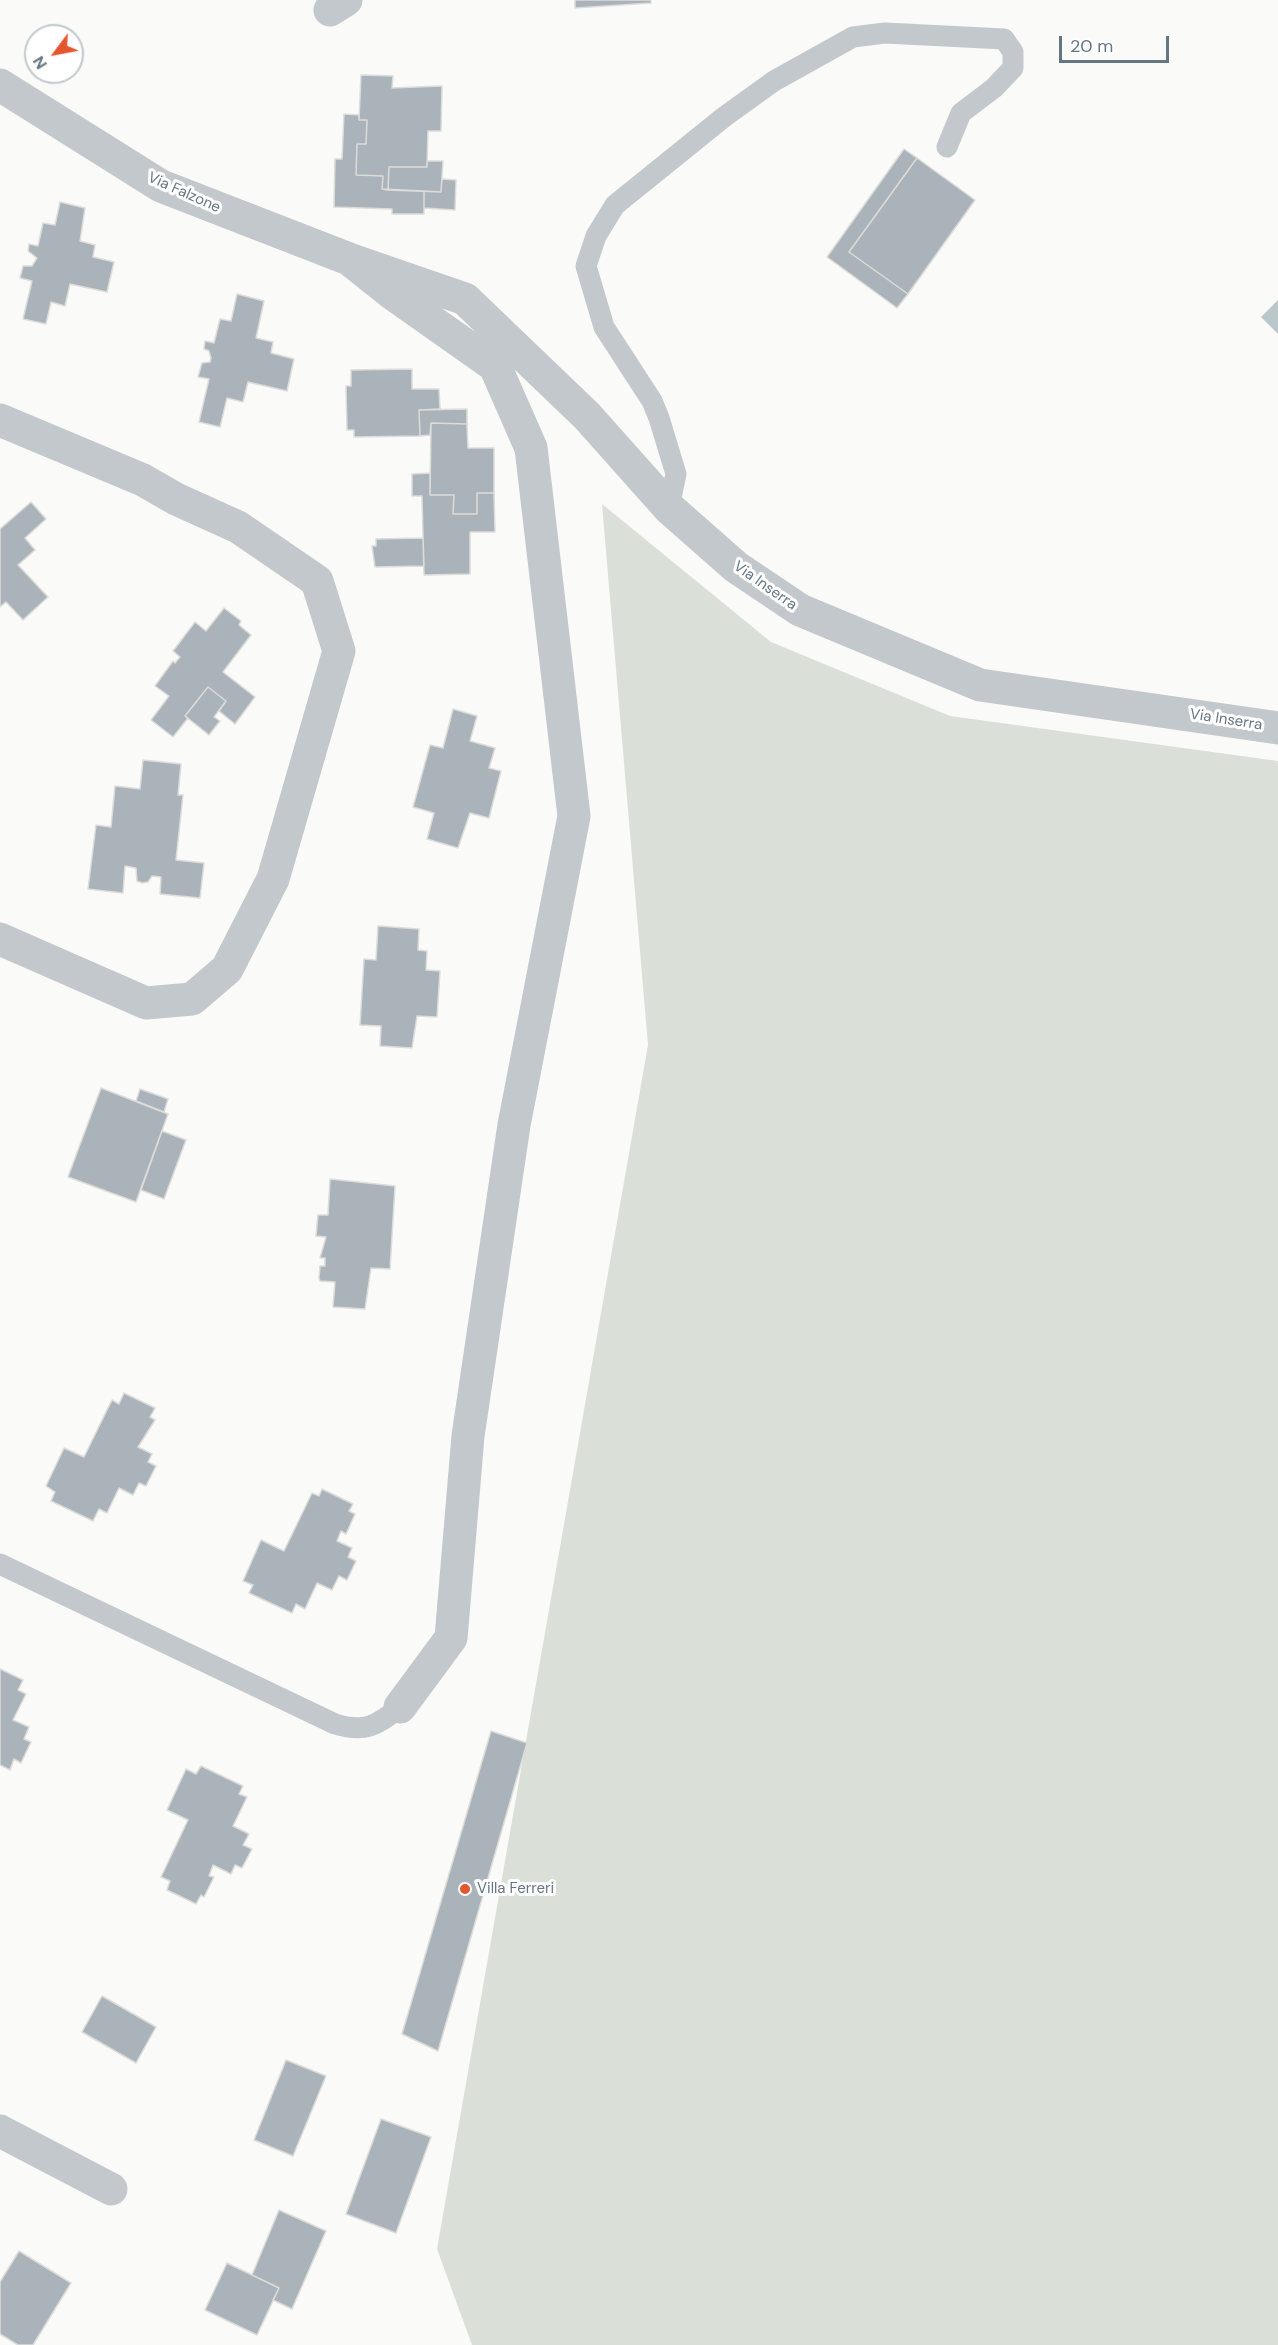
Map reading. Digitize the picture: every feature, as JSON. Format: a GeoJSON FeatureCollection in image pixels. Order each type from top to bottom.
{"type":"FeatureCollection","features":[{"type":"Feature","properties":{"kind":"street","name":"Via Falzone"},"geometry":{"type":"LineString","coordinates":[[0,85],[161,186],[349,259]]}},
{"type":"Feature","properties":{"kind":"street","name":"Via Inserra"},"geometry":{"type":"LineString","coordinates":[[349,259],[465,299],[587,416],[669,508],[736,567],[800,610],[980,685],[1278,728]]}},
{"type":"Feature","properties":{"kind":"street"},"geometry":{"type":"LineString","coordinates":[[349,259],[393,294],[495,366],[531,448],[574,816],[512,1136],[468,1436],[452,1638],[400,1707]]}},
{"type":"Feature","properties":{"kind":"street"},"geometry":{"type":"LineString","coordinates":[[0,420],[142,480],[176,499],[238,527],[317,581],[339,651],[273,879],[227,969],[192,999],[146,1003],[0,939]]}},
{"type":"Feature","properties":{"kind":"street"},"geometry":{"type":"LineString","coordinates":[[0,2130],[111,2189]]}},
{"type":"Feature","properties":{"kind":"lane"},"geometry":{"type":"LineString","coordinates":[[669,508],[676,474],[659,418],[652,401],[604,327],[586,266],[596,236],[615,205],[724,117],[774,81],[853,37],[885,33],[1004,39],[1013,52],[1013,68],[994,88],[961,113],[947,147]]}},
{"type":"Feature","properties":{"kind":"lane"},"geometry":{"type":"LineString","coordinates":[[0,1564],[335,1724],[350,1728],[370,1728],[400,1707]]}},
{"type":"Feature","properties":{"kind":"shaded area"},"geometry":{"type":"Polygon","coordinates":[[[1278,300],[1278,334],[1261,317],[1278,300]]]}},
{"type":"Feature","properties":{"kind":"shaded area"},"geometry":{"type":"Polygon","coordinates":[[[602,504],[771,642],[950,716],[1278,761],[1278,2345],[472,2345],[437,2249],[648,1045],[602,504]]]}},
{"type":"Feature","properties":{"kind":"building"},"geometry":{"type":"Polygon","coordinates":[[[575,0],[651,0],[651,3],[575,8],[575,0]]]}},
{"type":"Feature","properties":{"kind":"building"},"geometry":{"type":"Polygon","coordinates":[[[361,75],[393,76],[392,88],[442,86],[441,131],[428,131],[427,167],[389,167],[388,190],[382,189],[383,176],[356,175],[357,144],[366,144],[367,120],[359,120],[361,75]]]}},
{"type":"Feature","properties":{"kind":"building"},"geometry":{"type":"Polygon","coordinates":[[[344,114],[359,115],[359,120],[367,120],[366,144],[357,144],[356,175],[383,176],[382,189],[424,191],[424,214],[392,214],[392,209],[334,207],[335,159],[342,159],[344,114]]]}},
{"type":"Feature","properties":{"kind":"building"},"geometry":{"type":"Polygon","coordinates":[[[904,149],[917,158],[849,252],[908,294],[897,308],[827,257],[904,149]]]}},
{"type":"Feature","properties":{"kind":"building"},"geometry":{"type":"Polygon","coordinates":[[[917,158],[975,200],[908,294],[849,252],[917,158]]]}},
{"type":"Feature","properties":{"kind":"building"},"geometry":{"type":"Polygon","coordinates":[[[427,161],[443,161],[441,192],[388,190],[389,167],[427,167],[427,161]]]}},
{"type":"Feature","properties":{"kind":"building"},"geometry":{"type":"Polygon","coordinates":[[[442,179],[456,180],[455,210],[424,208],[424,191],[441,192],[442,179]]]}},
{"type":"Feature","properties":{"kind":"building"},"geometry":{"type":"Polygon","coordinates":[[[60,202],[85,208],[80,241],[95,245],[93,257],[114,262],[107,292],[70,284],[65,306],[51,302],[46,324],[23,319],[32,281],[20,278],[23,266],[32,266],[37,258],[28,251],[29,244],[38,246],[43,223],[55,225],[60,202]]]}},
{"type":"Feature","properties":{"kind":"building"},"geometry":{"type":"Polygon","coordinates":[[[237,294],[264,301],[256,338],[273,342],[271,353],[294,359],[287,391],[248,382],[243,402],[227,398],[220,427],[199,422],[209,379],[198,377],[202,363],[210,362],[211,358],[209,351],[204,349],[205,341],[214,343],[220,319],[231,321],[237,294]]]}},
{"type":"Feature","properties":{"kind":"building"},"geometry":{"type":"Polygon","coordinates":[[[412,369],[412,389],[439,389],[440,409],[419,410],[420,436],[354,437],[354,430],[347,430],[346,386],[351,386],[351,370],[412,369]]]}},
{"type":"Feature","properties":{"kind":"building"},"geometry":{"type":"Polygon","coordinates":[[[467,409],[467,424],[431,423],[430,435],[420,436],[419,410],[467,409]]]}},
{"type":"Feature","properties":{"kind":"building"},"geometry":{"type":"Polygon","coordinates":[[[431,423],[467,424],[468,448],[494,448],[494,493],[477,493],[477,514],[453,514],[454,495],[430,495],[431,423]]]}},
{"type":"Feature","properties":{"kind":"building"},"geometry":{"type":"Polygon","coordinates":[[[430,473],[430,495],[454,495],[453,514],[477,514],[477,493],[494,493],[495,532],[470,532],[470,574],[424,575],[422,496],[412,496],[412,474],[430,473]]]}},
{"type":"Feature","properties":{"kind":"building"},"geometry":{"type":"Polygon","coordinates":[[[31,502],[46,519],[25,538],[35,550],[18,565],[48,597],[23,620],[6,602],[0,607],[0,529],[31,502]]]}},
{"type":"Feature","properties":{"kind":"building"},"geometry":{"type":"Polygon","coordinates":[[[423,538],[424,566],[375,567],[372,546],[376,546],[376,539],[423,538]]]}},
{"type":"Feature","properties":{"kind":"building"},"geometry":{"type":"Polygon","coordinates":[[[224,608],[241,621],[239,625],[251,635],[223,672],[255,697],[235,724],[219,711],[226,701],[208,687],[185,716],[188,718],[173,737],[151,720],[169,696],[155,686],[173,661],[175,663],[180,657],[173,651],[195,622],[206,631],[224,608]]]}},
{"type":"Feature","properties":{"kind":"building"},"geometry":{"type":"Polygon","coordinates":[[[208,687],[226,701],[214,717],[220,721],[209,735],[185,716],[208,687]]]}},
{"type":"Feature","properties":{"kind":"building"},"geometry":{"type":"Polygon","coordinates":[[[453,709],[477,716],[470,741],[495,748],[489,768],[501,771],[489,818],[470,813],[458,848],[427,839],[434,813],[413,807],[430,745],[443,748],[453,709]]]}},
{"type":"Feature","properties":{"kind":"building"},"geometry":{"type":"Polygon","coordinates":[[[143,760],[181,764],[178,795],[183,795],[176,860],[204,863],[200,898],[160,894],[161,877],[152,876],[148,882],[142,883],[137,881],[136,868],[125,866],[123,893],[88,889],[96,825],[111,827],[115,786],[140,789],[143,760]]]}},
{"type":"Feature","properties":{"kind":"building"},"geometry":{"type":"Polygon","coordinates":[[[378,926],[419,929],[418,950],[427,951],[426,970],[440,971],[437,1017],[417,1016],[412,1048],[380,1046],[381,1026],[360,1025],[364,959],[376,960],[378,926]]]}},
{"type":"Feature","properties":{"kind":"building"},"geometry":{"type":"Polygon","coordinates":[[[101,1088],[168,1114],[136,1202],[68,1177],[101,1088]]]}},
{"type":"Feature","properties":{"kind":"building"},"geometry":{"type":"Polygon","coordinates":[[[140,1089],[168,1099],[164,1112],[136,1101],[140,1089]]]}},
{"type":"Feature","properties":{"kind":"building"},"geometry":{"type":"Polygon","coordinates":[[[162,1131],[186,1140],[164,1199],[141,1190],[162,1131]]]}},
{"type":"Feature","properties":{"kind":"building"},"geometry":{"type":"Polygon","coordinates":[[[330,1179],[395,1186],[390,1269],[371,1268],[365,1309],[333,1307],[335,1282],[320,1281],[319,1278],[320,1266],[325,1266],[325,1258],[320,1258],[326,1237],[316,1236],[318,1215],[328,1215],[330,1179]]]}},
{"type":"Feature","properties":{"kind":"building"},"geometry":{"type":"Polygon","coordinates":[[[124,1393],[155,1408],[150,1417],[155,1420],[138,1447],[152,1454],[148,1462],[156,1466],[146,1486],[139,1483],[133,1495],[119,1488],[107,1513],[99,1509],[93,1521],[51,1501],[55,1492],[46,1486],[64,1448],[84,1457],[112,1400],[119,1404],[124,1393]]]}},
{"type":"Feature","properties":{"kind":"building"},"geometry":{"type":"Polygon","coordinates":[[[322,1489],[353,1504],[349,1511],[355,1514],[346,1534],[341,1531],[337,1541],[352,1548],[348,1557],[356,1561],[347,1580],[339,1576],[332,1590],[317,1583],[305,1609],[296,1604],[292,1613],[249,1593],[253,1585],[243,1581],[261,1540],[284,1551],[312,1493],[319,1496],[322,1489]]]}},
{"type":"Feature","properties":{"kind":"building"},"geometry":{"type":"Polygon","coordinates":[[[0,1669],[23,1680],[18,1690],[26,1694],[13,1720],[29,1727],[24,1739],[31,1742],[21,1763],[14,1759],[10,1770],[0,1765],[0,1669]]]}},
{"type":"Feature","properties":{"kind":"building","name":"Villa Ferreri"},"geometry":{"type":"Polygon","coordinates":[[[491,1731],[527,1743],[438,2051],[402,2034],[491,1731]]]}},
{"type":"Feature","properties":{"kind":"building"},"geometry":{"type":"Polygon","coordinates":[[[201,1766],[243,1786],[239,1794],[247,1797],[233,1826],[249,1834],[243,1845],[252,1849],[242,1868],[235,1865],[231,1874],[213,1865],[209,1876],[214,1877],[204,1897],[201,1895],[196,1904],[167,1890],[170,1881],[161,1877],[188,1820],[167,1810],[186,1769],[196,1774],[201,1766]]]}},
{"type":"Feature","properties":{"kind":"building"},"geometry":{"type":"Polygon","coordinates":[[[102,1996],[156,2027],[136,2063],[82,2032],[102,1996]]]}},
{"type":"Feature","properties":{"kind":"building"},"geometry":{"type":"Polygon","coordinates":[[[286,2060],[326,2076],[293,2156],[254,2140],[286,2060]]]}},
{"type":"Feature","properties":{"kind":"building"},"geometry":{"type":"Polygon","coordinates":[[[381,2119],[431,2137],[396,2233],[346,2214],[381,2119]]]}},
{"type":"Feature","properties":{"kind":"building"},"geometry":{"type":"Polygon","coordinates":[[[279,2210],[326,2231],[292,2309],[273,2300],[279,2288],[252,2275],[279,2210]]]}},
{"type":"Feature","properties":{"kind":"building"},"geometry":{"type":"Polygon","coordinates":[[[19,2251],[71,2283],[33,2345],[18,2345],[0,2334],[0,2282],[19,2251]]]}},
{"type":"Feature","properties":{"kind":"building"},"geometry":{"type":"Polygon","coordinates":[[[227,2263],[279,2288],[257,2335],[205,2310],[227,2263]]]}},
{"type":"Feature","properties":{"kind":"place","name":"Villa Ferreri"},"geometry":{"type":"Point","coordinates":[465,1889]}}]}
